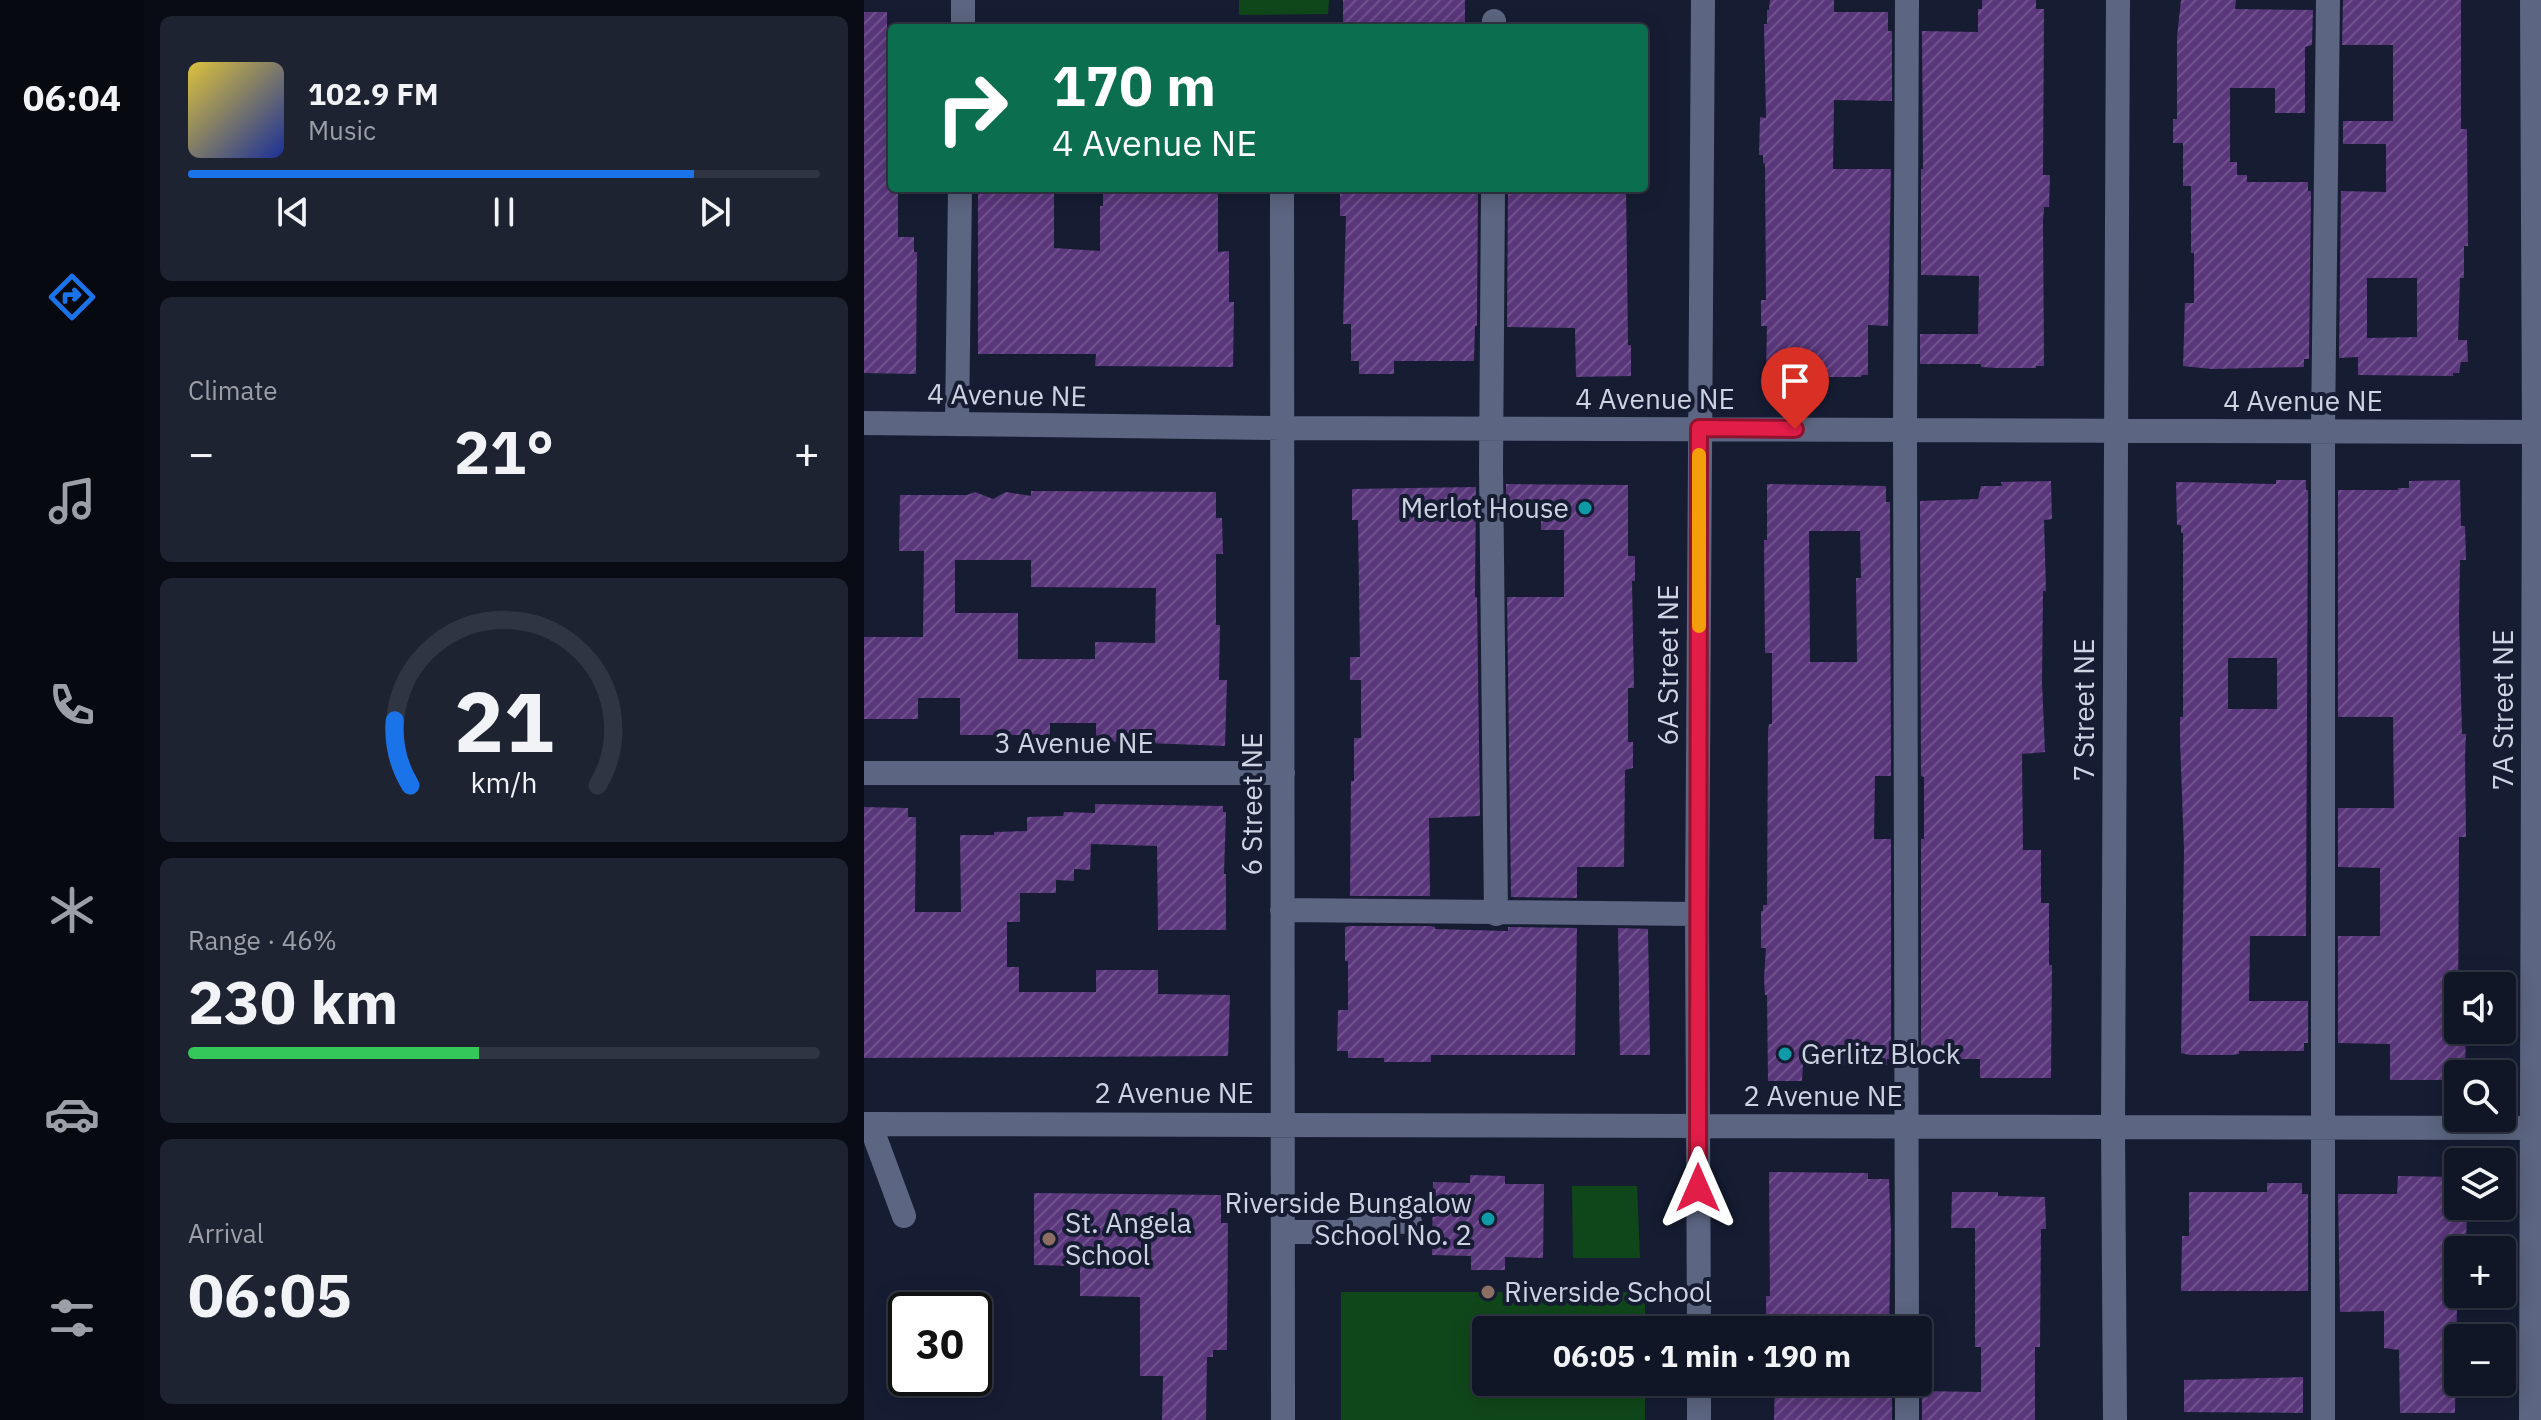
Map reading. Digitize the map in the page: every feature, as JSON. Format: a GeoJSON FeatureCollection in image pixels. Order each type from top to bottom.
{"type":"FeatureCollection","features":[{"type":"Feature","properties":{"kind":"street"},"geometry":{"type":"LineString","coordinates":[[963,0],[963,24]]}},
{"type":"Feature","properties":{"kind":"street","name":"6A Street NE"},"geometry":{"type":"LineString","coordinates":[[1699,1316],[1697,914],[1703,0]]}},
{"type":"Feature","properties":{"kind":"street"},"geometry":{"type":"LineString","coordinates":[[1907,0],[1907,1316]]}},
{"type":"Feature","properties":{"kind":"street","name":"7 Street NE"},"geometry":{"type":"LineString","coordinates":[[2115,1420],[2113,1127],[2118,0]]}},
{"type":"Feature","properties":{"kind":"street"},"geometry":{"type":"LineString","coordinates":[[2323,1420],[2323,431],[2328,0]]}},
{"type":"Feature","properties":{"kind":"street","name":"7A Street NE"},"geometry":{"type":"LineString","coordinates":[[2531,1420],[2536,1128],[2538,432],[2532,0]]}},
{"type":"Feature","properties":{"kind":"street"},"geometry":{"type":"LineString","coordinates":[[957,424],[960,192]]}},
{"type":"Feature","properties":{"kind":"street","name":"6 Street NE"},"geometry":{"type":"LineString","coordinates":[[1282,192],[1283,1420]]}},
{"type":"Feature","properties":{"kind":"street"},"geometry":{"type":"LineString","coordinates":[[1493,192],[1496,914]]}},
{"type":"Feature","properties":{"kind":"street","name":"4 Avenue NE"},"geometry":{"type":"LineString","coordinates":[[864,423],[1281,428],[2538,432]]}},
{"type":"Feature","properties":{"kind":"street","name":"3 Avenue NE"},"geometry":{"type":"LineString","coordinates":[[864,773],[1283,773]]}},
{"type":"Feature","properties":{"kind":"street"},"geometry":{"type":"LineString","coordinates":[[1282,910],[1697,914]]}},
{"type":"Feature","properties":{"kind":"street"},"geometry":{"type":"LineString","coordinates":[[867,1124],[904,1216]]}},
{"type":"Feature","properties":{"kind":"street","name":"2 Avenue NE"},"geometry":{"type":"LineString","coordinates":[[867,1124],[2536,1128]]}},
{"type":"Feature","properties":{"kind":"street"},"geometry":{"type":"LineString","coordinates":[[1283,1232],[1350,1232],[1366,1221],[1410,1222]]}},
{"type":"Feature","properties":{"kind":"street"},"geometry":{"type":"LineString","coordinates":[[1699,1396],[1699,1420]]}},
{"type":"Feature","properties":{"kind":"street"},"geometry":{"type":"LineString","coordinates":[[1907,1396],[1907,1420]]}},
{"type":"Feature","properties":{"kind":"green space"},"geometry":{"type":"Polygon","coordinates":[[[1239,0],[1329,0],[1328,14],[1239,15],[1239,0]]]}},
{"type":"Feature","properties":{"kind":"green space"},"geometry":{"type":"Polygon","coordinates":[[[1572,1186],[1637,1186],[1640,1258],[1573,1258],[1572,1186]]]}},
{"type":"Feature","properties":{"kind":"green space"},"geometry":{"type":"Polygon","coordinates":[[[1341,1292],[1645,1292],[1645,1316],[1472,1316],[1472,1396],[1645,1396],[1645,1420],[1341,1420],[1341,1292]]]}},
{"type":"Feature","properties":{"kind":"building"},"geometry":{"type":"Polygon","coordinates":[[[1343,0],[1465,0],[1465,24],[1343,24],[1343,0]]]}},
{"type":"Feature","properties":{"kind":"building"},"geometry":{"type":"Polygon","coordinates":[[[1770,0],[1834,0],[1834,12],[1888,12],[1888,31],[1892,31],[1892,101],[1834,100],[1833,169],[1891,169],[1888,326],[1868,325],[1868,375],[1861,377],[1814,377],[1814,373],[1766,372],[1767,326],[1761,326],[1761,300],[1766,300],[1765,164],[1763,155],[1759,155],[1760,117],[1766,118],[1764,24],[1767,24],[1770,0]]]}},
{"type":"Feature","properties":{"kind":"building"},"geometry":{"type":"Polygon","coordinates":[[[1982,0],[2036,0],[2036,9],[2044,9],[2043,175],[2050,175],[2049,207],[2044,207],[2043,221],[2044,366],[2036,368],[1920,364],[1920,334],[1978,334],[1979,276],[1921,275],[1922,31],[1978,32],[1978,9],[1982,9],[1982,0]]]}},
{"type":"Feature","properties":{"kind":"building"},"geometry":{"type":"Polygon","coordinates":[[[2181,0],[2236,0],[2235,9],[2313,10],[2312,45],[2305,47],[2305,113],[2275,113],[2275,88],[2230,88],[2230,162],[2237,162],[2237,175],[2247,175],[2247,182],[2308,182],[2308,191],[2311,191],[2309,359],[2304,359],[2304,367],[2212,369],[2183,366],[2185,303],[2194,303],[2194,253],[2191,253],[2191,186],[2183,186],[2183,143],[2173,143],[2173,119],[2177,119],[2177,37],[2181,0]]]}},
{"type":"Feature","properties":{"kind":"building"},"geometry":{"type":"Polygon","coordinates":[[[2343,0],[2461,0],[2461,129],[2467,129],[2468,246],[2464,246],[2464,278],[2460,278],[2458,340],[2467,340],[2468,362],[2461,362],[2459,373],[2453,373],[2453,376],[2358,375],[2358,357],[2339,358],[2341,191],[2386,192],[2386,144],[2343,144],[2343,121],[2393,121],[2393,45],[2342,45],[2343,0]],[[2367,278],[2367,338],[2417,337],[2417,278],[2367,278]]]}},
{"type":"Feature","properties":{"kind":"building"},"geometry":{"type":"Polygon","coordinates":[[[864,12],[887,12],[888,192],[898,192],[898,237],[914,237],[914,252],[917,252],[916,374],[864,373],[864,12]]]}},
{"type":"Feature","properties":{"kind":"building"},"geometry":{"type":"Polygon","coordinates":[[[978,192],[1054,192],[1054,248],[1100,251],[1103,192],[1218,192],[1218,252],[1229,251],[1229,302],[1234,302],[1233,367],[1095,366],[1096,354],[978,354],[978,192]]]}},
{"type":"Feature","properties":{"kind":"building"},"geometry":{"type":"Polygon","coordinates":[[[1478,192],[1474,361],[1394,361],[1394,374],[1359,374],[1359,361],[1351,361],[1351,324],[1343,324],[1346,216],[1340,216],[1340,193],[1478,192]]]}},
{"type":"Feature","properties":{"kind":"building"},"geometry":{"type":"Polygon","coordinates":[[[1508,192],[1626,192],[1631,376],[1576,377],[1575,328],[1507,327],[1508,192]]]}},
{"type":"Feature","properties":{"kind":"building"},"geometry":{"type":"Polygon","coordinates":[[[2276,480],[2306,480],[2308,490],[2306,936],[2250,936],[2249,1001],[2308,1001],[2308,1043],[2304,1043],[2304,1051],[2190,1055],[2181,1053],[2183,533],[2181,525],[2177,525],[2176,482],[2276,484],[2276,480]],[[2228,658],[2228,709],[2277,709],[2277,658],[2228,658]]]}},
{"type":"Feature","properties":{"kind":"building"},"geometry":{"type":"Polygon","coordinates":[[[2460,480],[2461,526],[2465,526],[2466,560],[2460,560],[2459,616],[2462,734],[2466,734],[2466,837],[2459,837],[2458,972],[2444,972],[2444,1044],[2466,1044],[2465,1060],[2444,1060],[2444,1080],[2390,1080],[2390,1044],[2338,1043],[2338,936],[2380,936],[2380,868],[2338,867],[2338,808],[2394,808],[2393,717],[2338,717],[2338,490],[2398,490],[2409,488],[2409,481],[2460,480]]]}},
{"type":"Feature","properties":{"kind":"building"},"geometry":{"type":"Polygon","coordinates":[[[2051,481],[2052,519],[2044,520],[2046,591],[2043,591],[2042,682],[2045,752],[2022,754],[2023,850],[2041,850],[2041,903],[2049,903],[2051,1078],[1980,1078],[1980,1059],[1921,1059],[1924,777],[1921,776],[1920,501],[1978,499],[1981,486],[2002,486],[2001,482],[2051,481]]]}},
{"type":"Feature","properties":{"kind":"building"},"geometry":{"type":"Polygon","coordinates":[[[1506,484],[1628,485],[1628,556],[1635,556],[1635,581],[1632,581],[1634,688],[1628,688],[1628,742],[1633,742],[1633,768],[1625,770],[1624,867],[1577,867],[1577,898],[1511,897],[1507,597],[1564,597],[1564,530],[1541,530],[1541,511],[1506,511],[1506,484]]]}},
{"type":"Feature","properties":{"kind":"building"},"geometry":{"type":"Polygon","coordinates":[[[1767,484],[1886,486],[1886,502],[1890,502],[1891,776],[1875,776],[1874,839],[1891,839],[1891,1059],[1887,1059],[1887,1065],[1803,1064],[1802,1081],[1768,1081],[1764,978],[1766,948],[1761,948],[1761,911],[1763,905],[1767,905],[1768,732],[1769,724],[1772,724],[1772,653],[1765,653],[1764,540],[1767,540],[1767,484]],[[1809,531],[1810,662],[1857,662],[1856,578],[1861,578],[1860,531],[1809,531]]]}},
{"type":"Feature","properties":{"kind":"building"},"geometry":{"type":"Polygon","coordinates":[[[1476,487],[1480,816],[1429,818],[1430,896],[1350,896],[1351,781],[1354,781],[1354,738],[1361,738],[1361,680],[1350,680],[1350,657],[1360,657],[1358,520],[1352,520],[1352,489],[1476,487]]]}},
{"type":"Feature","properties":{"kind":"building"},"geometry":{"type":"Polygon","coordinates":[[[1031,491],[1216,492],[1216,518],[1222,518],[1223,554],[1216,554],[1216,625],[1220,625],[1219,680],[1227,680],[1225,746],[1096,741],[1096,723],[1050,723],[1050,735],[960,735],[960,698],[918,698],[918,719],[864,719],[864,637],[923,637],[924,551],[899,551],[900,495],[967,495],[975,492],[993,499],[1006,492],[1031,496],[1031,491]],[[955,560],[955,613],[1018,613],[1018,659],[1095,659],[1095,642],[1155,643],[1156,588],[1031,587],[1031,560],[955,560]]]}},
{"type":"Feature","properties":{"kind":"building"},"geometry":{"type":"Polygon","coordinates":[[[1095,804],[1223,806],[1223,812],[1226,812],[1226,930],[1158,930],[1157,846],[1091,844],[1090,870],[1074,869],[1074,881],[1056,880],[1056,893],[1020,893],[1020,922],[1007,922],[1007,967],[1019,967],[1019,992],[1096,992],[1096,970],[1158,970],[1158,994],[1230,995],[1228,1056],[864,1058],[864,807],[908,808],[908,817],[916,817],[915,912],[961,912],[960,835],[1027,831],[1027,817],[1063,816],[1064,812],[1095,813],[1095,804]]]}},
{"type":"Feature","properties":{"kind":"building"},"geometry":{"type":"Polygon","coordinates":[[[1430,926],[1435,929],[1508,931],[1508,927],[1577,928],[1575,1055],[1431,1055],[1431,1062],[1348,1058],[1348,1051],[1337,1051],[1338,1010],[1348,1010],[1345,927],[1430,926]]]}},
{"type":"Feature","properties":{"kind":"building"},"geometry":{"type":"Polygon","coordinates":[[[1618,928],[1648,929],[1650,1055],[1620,1055],[1618,928]]]}},
{"type":"Feature","properties":{"kind":"building"},"geometry":{"type":"Polygon","coordinates":[[[1769,1172],[1868,1173],[1868,1179],[1889,1179],[1889,1316],[1766,1316],[1766,1296],[1770,1296],[1769,1172]]]}},
{"type":"Feature","properties":{"kind":"building","name":"Riverside Bungalow School No. 2"},"geometry":{"type":"Polygon","coordinates":[[[1470,1175],[1505,1176],[1505,1184],[1544,1184],[1543,1258],[1505,1257],[1505,1270],[1471,1270],[1471,1256],[1432,1255],[1433,1182],[1470,1183],[1470,1175]]]}},
{"type":"Feature","properties":{"kind":"building"},"geometry":{"type":"Polygon","coordinates":[[[2398,1176],[2444,1177],[2444,1220],[2467,1220],[2466,1236],[2444,1236],[2444,1308],[2457,1308],[2457,1324],[2444,1324],[2444,1396],[2455,1396],[2455,1413],[2400,1413],[2399,1350],[2384,1348],[2384,1311],[2340,1312],[2338,1194],[2397,1194],[2398,1176]]]}},
{"type":"Feature","properties":{"kind":"building"},"geometry":{"type":"Polygon","coordinates":[[[2267,1183],[2302,1183],[2302,1194],[2308,1194],[2308,1291],[2181,1291],[2182,1236],[2189,1236],[2189,1192],[2267,1192],[2267,1183]]]}},
{"type":"Feature","properties":{"kind":"building"},"geometry":{"type":"Polygon","coordinates":[[[1952,1192],[1998,1192],[1998,1196],[2045,1197],[2046,1229],[2041,1229],[2040,1347],[2035,1347],[2035,1420],[1922,1420],[1922,1396],[1932,1396],[1932,1391],[1981,1392],[1981,1347],[1975,1347],[1975,1228],[1951,1228],[1952,1192]]]}},
{"type":"Feature","properties":{"kind":"building"},"geometry":{"type":"Polygon","coordinates":[[[1034,1193],[1221,1195],[1221,1223],[1228,1223],[1227,1350],[1213,1350],[1213,1357],[1207,1357],[1206,1420],[1162,1420],[1163,1376],[1140,1376],[1140,1297],[1080,1296],[1080,1266],[1034,1265],[1034,1193]]]}},
{"type":"Feature","properties":{"kind":"building"},"geometry":{"type":"Polygon","coordinates":[[[2303,1377],[2303,1413],[2184,1412],[2184,1380],[2303,1377]]]}},
{"type":"Feature","properties":{"kind":"building"},"geometry":{"type":"Polygon","coordinates":[[[1775,1396],[1892,1396],[1892,1420],[1774,1420],[1775,1396]]]}},
{"type":"Feature","properties":{"kind":"slow traffic"},"geometry":{"type":"LineString","coordinates":[[1699,455],[1699,626]]}},
{"type":"Feature","properties":{"kind":"place","name":"Merlot House"},"geometry":{"type":"Point","coordinates":[1585,508]}},
{"type":"Feature","properties":{"kind":"place","name":"Gerlitz Block"},"geometry":{"type":"Point","coordinates":[1785,1054]}},
{"type":"Feature","properties":{"kind":"place","name":"Riverside Bungalow School No. 2"},"geometry":{"type":"Point","coordinates":[1488,1219]}},
{"type":"Feature","properties":{"kind":"place","name":"St. Angela School"},"geometry":{"type":"Point","coordinates":[1049,1239]}},
{"type":"Feature","properties":{"kind":"place","name":"Riverside School"},"geometry":{"type":"Point","coordinates":[1488,1292]}},
{"type":"Feature","properties":{"kind":"route"},"geometry":{"type":"LineString","coordinates":[[1698,1188],[1699,428],[1795,429]]}}]}
